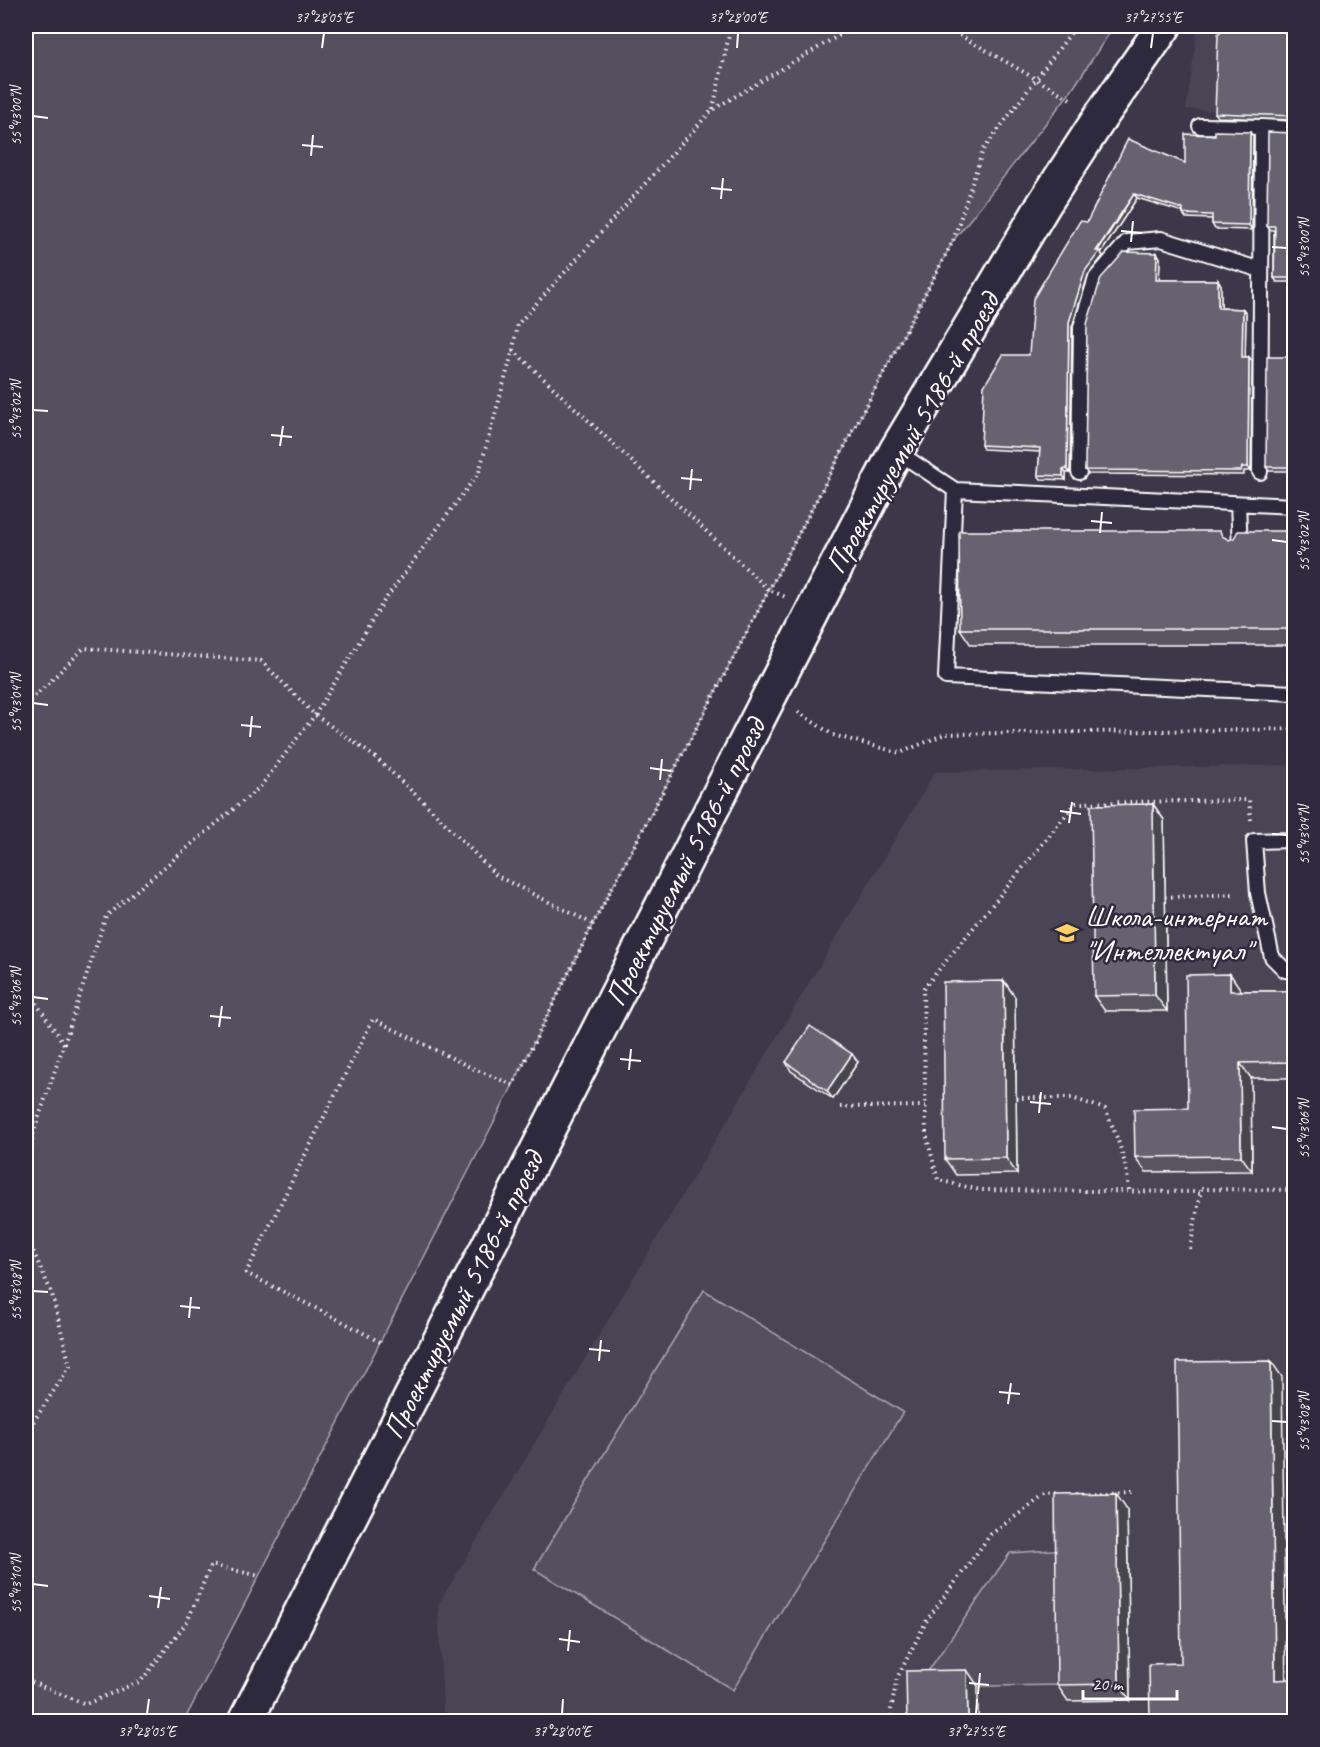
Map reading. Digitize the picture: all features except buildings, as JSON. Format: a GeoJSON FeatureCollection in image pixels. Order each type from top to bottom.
{"type":"FeatureCollection","features":[{"type":"Feature","properties":{"kind":"street","name":"Проектируемый 5186-й проезд"},"geometry":{"type":"LineString","coordinates":[[245,1722],[896,451],[1044,204],[1101,116],[1164,26]]}},
{"type":"Feature","properties":{"kind":"lane"},"geometry":{"type":"LineString","coordinates":[[1200,126],[1294,129]]}},
{"type":"Feature","properties":{"kind":"lane"},"geometry":{"type":"LineString","coordinates":[[1260,472],[1262,127]]}},
{"type":"Feature","properties":{"kind":"lane"},"geometry":{"type":"LineString","coordinates":[[1079,472],[1081,327],[1096,278],[1127,242],[1161,239],[1261,270]]}},
{"type":"Feature","properties":{"kind":"lane"},"geometry":{"type":"LineString","coordinates":[[896,451],[955,490],[1294,506]]}},
{"type":"Feature","properties":{"kind":"lane"},"geometry":{"type":"LineString","coordinates":[[955,490],[946,677],[1294,693]]}},
{"type":"Feature","properties":{"kind":"lane"},"geometry":{"type":"LineString","coordinates":[[1238,504],[1240,547]]}},
{"type":"Feature","properties":{"kind":"lane"},"geometry":{"type":"LineString","coordinates":[[1294,840],[1254,841],[1258,893],[1272,957],[1285,970],[1294,971]]}},
{"type":"Feature","properties":{"kind":"path"},"geometry":{"type":"LineString","coordinates":[[712,110],[731,26]]}},
{"type":"Feature","properties":{"kind":"path"},"geometry":{"type":"LineString","coordinates":[[26,1182],[34,1131],[106,916],[260,787],[315,715],[384,602],[479,472],[513,350],[517,325],[712,110],[855,26]]}},
{"type":"Feature","properties":{"kind":"path"},"geometry":{"type":"LineString","coordinates":[[945,26],[1101,116]]}},
{"type":"Feature","properties":{"kind":"path"},"geometry":{"type":"LineString","coordinates":[[380,1342],[246,1273],[373,1019],[472,1068],[513,1085],[592,924],[953,241],[983,150],[1076,26]]}},
{"type":"Feature","properties":{"kind":"path"},"geometry":{"type":"LineString","coordinates":[[513,350],[769,590],[814,609]]}},
{"type":"Feature","properties":{"kind":"path"},"geometry":{"type":"LineString","coordinates":[[26,705],[84,648],[261,662],[315,715],[375,757],[431,809],[497,876],[592,924]]}},
{"type":"Feature","properties":{"kind":"path"},"geometry":{"type":"LineString","coordinates":[[770,694],[833,735],[900,753],[945,734],[1294,729]]}},
{"type":"Feature","properties":{"kind":"path"},"geometry":{"type":"LineString","coordinates":[[1254,841],[1249,800],[1076,803],[923,989],[926,1134],[938,1180],[980,1190],[1294,1190]]}},
{"type":"Feature","properties":{"kind":"path"},"geometry":{"type":"LineString","coordinates":[[1165,897],[1258,893]]}},
{"type":"Feature","properties":{"kind":"path"},"geometry":{"type":"LineString","coordinates":[[26,988],[64,1044]]}},
{"type":"Feature","properties":{"kind":"path"},"geometry":{"type":"LineString","coordinates":[[1016,1098],[1072,1098],[1105,1109],[1118,1137],[1128,1172],[1129,1191]]}},
{"type":"Feature","properties":{"kind":"path"},"geometry":{"type":"LineString","coordinates":[[840,1107],[926,1106]]}},
{"type":"Feature","properties":{"kind":"path"},"geometry":{"type":"LineString","coordinates":[[1190,1249],[1201,1191]]}},
{"type":"Feature","properties":{"kind":"path"},"geometry":{"type":"LineString","coordinates":[[26,1236],[52,1294],[70,1366],[26,1433]]}},
{"type":"Feature","properties":{"kind":"path"},"geometry":{"type":"LineString","coordinates":[[891,1722],[897,1678],[927,1620],[992,1534],[1045,1495],[1132,1492]]}},
{"type":"Feature","properties":{"kind":"path"},"geometry":{"type":"LineString","coordinates":[[26,1680],[86,1704],[141,1681],[187,1622],[210,1565],[260,1576]]}},
{"type":"Feature","properties":{"kind":"shaded area"},"geometry":{"type":"Polygon","coordinates":[[[26,26],[1114,26],[1072,90],[953,241],[593,924],[513,1085],[184,1721],[26,1721],[26,26]]]}},
{"type":"Feature","properties":{"kind":"shaded area"},"geometry":{"type":"Polygon","coordinates":[[[1198,26],[1294,26],[1294,116],[1186,109],[1198,26]]]}},
{"type":"Feature","properties":{"kind":"shaded area"},"geometry":{"type":"Polygon","coordinates":[[[1294,765],[1294,1721],[451,1721],[443,1711],[438,1605],[935,772],[1294,765]]]}},
{"type":"Feature","properties":{"kind":"shaded area"},"geometry":{"type":"Polygon","coordinates":[[[704,1290],[903,1412],[733,1690],[534,1569],[704,1290]]]}},
{"type":"Feature","properties":{"kind":"shaded area"},"geometry":{"type":"Polygon","coordinates":[[[1066,1549],[1068,1685],[917,1687],[1010,1553],[1066,1549]]]}},
{"type":"Feature","properties":{"kind":"place","name":"Школа-интернат \"Интеллектуал\""},"geometry":{"type":"Point","coordinates":[1067,933]}}]}
